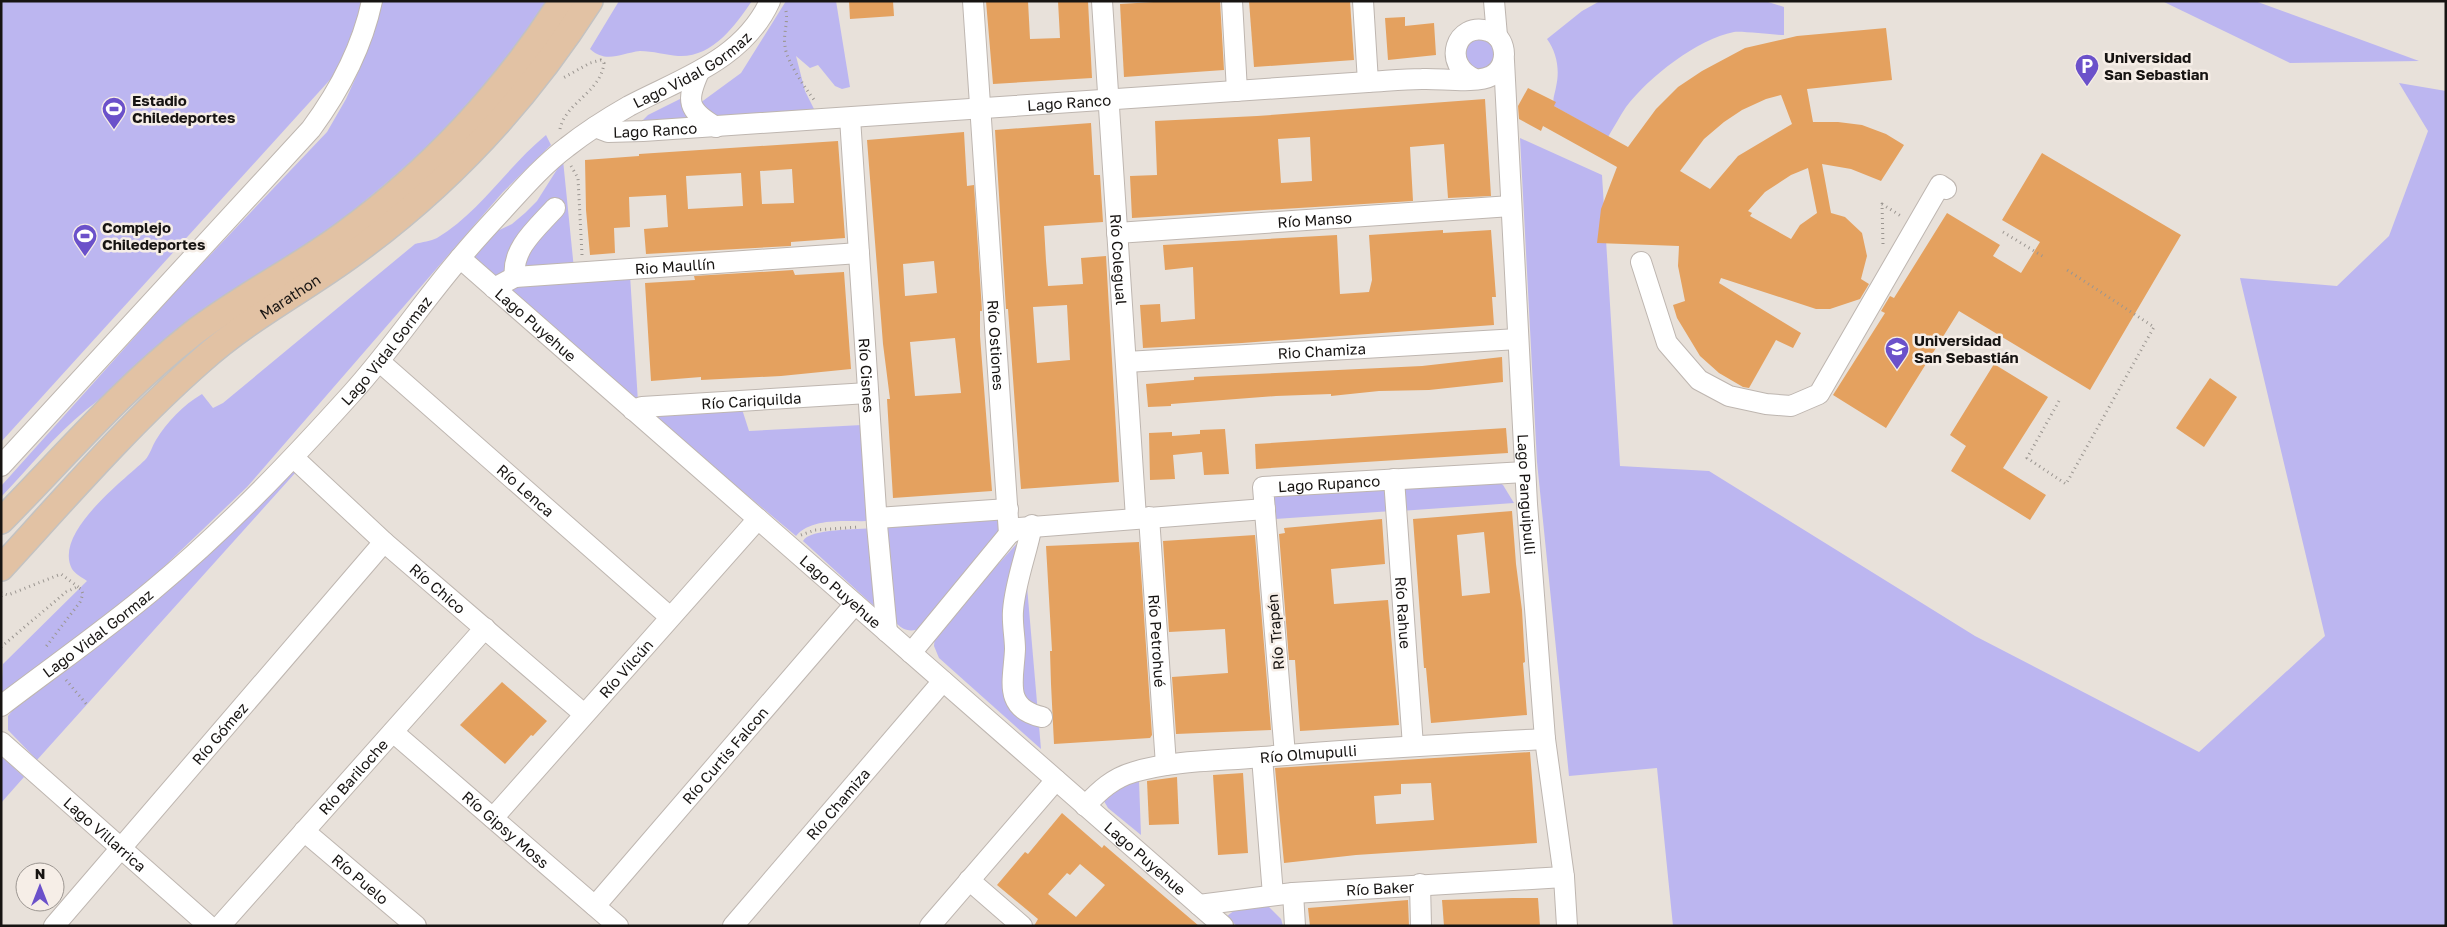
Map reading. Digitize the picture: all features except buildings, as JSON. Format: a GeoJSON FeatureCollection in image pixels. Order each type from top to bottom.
{"type":"FeatureCollection","features":[{"type":"Feature","properties":{"kind":"main road"},"geometry":{"type":"LineString","coordinates":[[564,13],[590,1]]}},
{"type":"Feature","properties":{"kind":"main road","name":"Marathon"},"geometry":{"type":"LineString","coordinates":[[1,521],[133,386],[164,358],[246,295],[342,236],[420,171],[473,117],[564,13]]}},
{"type":"Feature","properties":{"kind":"main road","name":"Marathon"},"geometry":{"type":"LineString","coordinates":[[4,563],[144,415],[202,360],[250,321],[314,282],[356,252],[442,182],[517,102],[544,70],[564,13]]}},
{"type":"Feature","properties":{"kind":"street"},"geometry":{"type":"LineString","coordinates":[[1,466],[311,130],[350,65],[372,1]]}},
{"type":"Feature","properties":{"kind":"street","name":"Río Ostiones"},"geometry":{"type":"LineString","coordinates":[[973,1],[1010,534]]}},
{"type":"Feature","properties":{"kind":"street","name":"Río Colegual"},"geometry":{"type":"LineString","coordinates":[[1102,1],[1126,362],[1142,517]]}},
{"type":"Feature","properties":{"kind":"street"},"geometry":{"type":"LineString","coordinates":[[1232,1],[1237,90]]}},
{"type":"Feature","properties":{"kind":"street"},"geometry":{"type":"LineString","coordinates":[[1363,1],[1368,82]]}},
{"type":"Feature","properties":{"kind":"street"},"geometry":{"type":"LineString","coordinates":[[1455,52],[1456,61],[1466,75],[1475,79],[1493,76],[1504,61],[1502,43],[1497,36],[1494,1]]}},
{"type":"Feature","properties":{"kind":"street","name":"Lago Vidal Gormaz"},"geometry":{"type":"LineString","coordinates":[[1,706],[153,591],[224,528],[294,458],[380,362],[460,258],[530,181],[567,146],[628,107],[720,60],[740,44],[753,28],[778,4]]}},
{"type":"Feature","properties":{"kind":"street"},"geometry":{"type":"LineString","coordinates":[[1423,79],[1441,68],[1455,52],[1458,43],[1471,31],[1480,29],[1497,36]]}},
{"type":"Feature","properties":{"kind":"street","name":"Lago Panguipulli"},"geometry":{"type":"LineString","coordinates":[[1504,61],[1524,472],[1545,738],[1564,877],[1567,926]]}},
{"type":"Feature","properties":{"kind":"street","name":"Lago Ranco"},"geometry":{"type":"LineString","coordinates":[[699,72],[691,91],[692,106],[700,118],[716,127]]}},
{"type":"Feature","properties":{"kind":"street","name":"Lago Ranco"},"geometry":{"type":"LineString","coordinates":[[595,127],[608,132],[624,132],[716,127],[1237,90],[1423,79],[1475,79]]}},
{"type":"Feature","properties":{"kind":"street","name":"Río Cisnes"},"geometry":{"type":"LineString","coordinates":[[850,118],[877,522],[887,632]]}},
{"type":"Feature","properties":{"kind":"street"},"geometry":{"type":"LineString","coordinates":[[1641,262],[1667,343],[1699,380],[1729,396],[1766,404],[1791,406],[1819,394],[1940,185],[1946,189]]}},
{"type":"Feature","properties":{"kind":"street","name":"Río Manso"},"geometry":{"type":"LineString","coordinates":[[1118,233],[1511,206]]}},
{"type":"Feature","properties":{"kind":"street"},"geometry":{"type":"LineString","coordinates":[[515,277],[515,258],[527,239],[555,208]]}},
{"type":"Feature","properties":{"kind":"street","name":"Rio Maullín"},"geometry":{"type":"LineString","coordinates":[[494,288],[515,277],[859,253]]}},
{"type":"Feature","properties":{"kind":"street","name":"Lago Puyehue"},"geometry":{"type":"LineString","coordinates":[[460,258],[1223,926]]}},
{"type":"Feature","properties":{"kind":"street","name":"Rio Chamiza"},"geometry":{"type":"LineString","coordinates":[[1126,362],[1518,339]]}},
{"type":"Feature","properties":{"kind":"street","name":"Río Lenca"},"geometry":{"type":"LineString","coordinates":[[380,362],[670,617]]}},
{"type":"Feature","properties":{"kind":"street","name":"Río Cariquilda"},"geometry":{"type":"LineString","coordinates":[[633,410],[642,407],[868,393]]}},
{"type":"Feature","properties":{"kind":"street","name":"Río Chico"},"geometry":{"type":"LineString","coordinates":[[294,458],[384,542],[584,714]]}},
{"type":"Feature","properties":{"kind":"street","name":"Lago Rupanco"},"geometry":{"type":"LineString","coordinates":[[1010,534],[1019,528],[1032,525],[1265,509],[1263,487],[1524,472]]}},
{"type":"Feature","properties":{"kind":"street","name":"Río Rahue"},"geometry":{"type":"LineString","coordinates":[[1394,479],[1413,746]]}},
{"type":"Feature","properties":{"kind":"street"},"geometry":{"type":"LineString","coordinates":[[877,522],[1008,508]]}},
{"type":"Feature","properties":{"kind":"street","name":"Río Trapén"},"geometry":{"type":"LineString","coordinates":[[1265,509],[1285,755]]}},
{"type":"Feature","properties":{"kind":"street","name":"Río Petrohué"},"geometry":{"type":"LineString","coordinates":[[1142,517],[1166,765]]}},
{"type":"Feature","properties":{"kind":"street","name":"Río Vilcún"},"geometry":{"type":"LineString","coordinates":[[493,818],[758,519]]}},
{"type":"Feature","properties":{"kind":"street"},"geometry":{"type":"LineString","coordinates":[[1032,525],[1013,611],[1015,648],[1011,674],[1016,699],[1022,708],[1033,715],[1042,717]]}},
{"type":"Feature","properties":{"kind":"street"},"geometry":{"type":"LineString","coordinates":[[911,653],[1010,534]]}},
{"type":"Feature","properties":{"kind":"street","name":"Río Gómez"},"geometry":{"type":"LineString","coordinates":[[54,926],[384,542]]}},
{"type":"Feature","properties":{"kind":"street","name":"Río Curtis Falcon"},"geometry":{"type":"LineString","coordinates":[[595,906],[855,604]]}},
{"type":"Feature","properties":{"kind":"street","name":"Río Bariloche"},"geometry":{"type":"LineString","coordinates":[[220,926],[486,628]]}},
{"type":"Feature","properties":{"kind":"street","name":"Río Chamiza"},"geometry":{"type":"LineString","coordinates":[[733,926],[943,681]]}},
{"type":"Feature","properties":{"kind":"street","name":"Río Gipsy Moss"},"geometry":{"type":"LineString","coordinates":[[393,732],[618,926]]}},
{"type":"Feature","properties":{"kind":"street","name":"Río Olmupulli"},"geometry":{"type":"LineString","coordinates":[[1085,806],[1102,788],[1116,779],[1133,772],[1166,765],[1285,755],[1545,738]]}},
{"type":"Feature","properties":{"kind":"street","name":"Lago Villarrica"},"geometry":{"type":"LineString","coordinates":[[1,742],[209,926]]}},
{"type":"Feature","properties":{"kind":"street"},"geometry":{"type":"LineString","coordinates":[[1262,757],[1273,895]]}},
{"type":"Feature","properties":{"kind":"street"},"geometry":{"type":"LineString","coordinates":[[930,926],[1056,780]]}},
{"type":"Feature","properties":{"kind":"street","name":"Río Puelo"},"geometry":{"type":"LineString","coordinates":[[304,831],[416,926]]}},
{"type":"Feature","properties":{"kind":"street","name":"Río Baker"},"geometry":{"type":"LineString","coordinates":[[1199,905],[1293,893],[1564,877]]}},
{"type":"Feature","properties":{"kind":"street"},"geometry":{"type":"LineString","coordinates":[[969,880],[1022,926]]}},
{"type":"Feature","properties":{"kind":"street"},"geometry":{"type":"LineString","coordinates":[[1420,884],[1421,926]]}},
{"type":"Feature","properties":{"kind":"street"},"geometry":{"type":"LineString","coordinates":[[1293,893],[1295,926]]}},
{"type":"Feature","properties":{"kind":"path"},"geometry":{"type":"LineString","coordinates":[[778,4],[787,29],[784,47],[788,56],[806,91],[830,119]]}},
{"type":"Feature","properties":{"kind":"path"},"geometry":{"type":"LineString","coordinates":[[556,82],[590,63],[601,60],[604,64],[597,83],[566,116],[560,132]]}},
{"type":"Feature","properties":{"kind":"path"},"geometry":{"type":"LineString","coordinates":[[575,171],[578,178],[583,273]]}},
{"type":"Feature","properties":{"kind":"path"},"geometry":{"type":"LineString","coordinates":[[2002,232],[2044,257]]}},
{"type":"Feature","properties":{"kind":"path"},"geometry":{"type":"LineString","coordinates":[[2059,401],[2026,458],[2066,484],[2154,327],[2064,268]]}},
{"type":"Feature","properties":{"kind":"path"},"geometry":{"type":"LineString","coordinates":[[787,545],[804,532],[877,522]]}},
{"type":"Feature","properties":{"kind":"path"},"geometry":{"type":"LineString","coordinates":[[1,601],[1,594],[8,595],[61,574],[81,589],[83,594],[80,602],[44,649],[55,666],[88,706]]}},
{"type":"Feature","properties":{"kind":"path"},"geometry":{"type":"LineString","coordinates":[[1,647],[66,592],[77,587],[81,589]]}},
{"type":"Feature","properties":{"kind":"shaded area","name":"Complejo Chiledeportes"},"geometry":{"type":"Polygon","coordinates":[[[1,1],[364,1],[337,72],[1,442],[1,1]]]}},
{"type":"Feature","properties":{"kind":"shaded area"},"geometry":{"type":"Polygon","coordinates":[[[379,1],[547,1],[501,66],[450,124],[394,176],[335,225],[148,362],[86,410],[53,441],[1,497],[2,485],[175,292],[327,132],[346,99],[360,68],[379,1]]]}},
{"type":"Feature","properties":{"kind":"shaded area"},"geometry":{"type":"Polygon","coordinates":[[[619,1],[752,1],[730,30],[721,39],[702,52],[678,56],[640,51],[608,57],[602,56],[590,49],[619,1]]]}},
{"type":"Feature","properties":{"kind":"shaded area"},"geometry":{"type":"Polygon","coordinates":[[[786,1],[836,1],[850,87],[842,89],[835,86],[818,65],[810,68],[796,56],[805,91],[815,111],[710,119],[700,103],[741,73],[786,1]]]}},
{"type":"Feature","properties":{"kind":"shaded area"},"geometry":{"type":"Polygon","coordinates":[[[1600,1],[1765,1],[1784,7],[1784,35],[1734,32],[1705,42],[1675,61],[1647,84],[1626,107],[1608,137],[1554,106],[1553,99],[1558,68],[1553,50],[1547,39],[1582,11],[1600,1]]]}},
{"type":"Feature","properties":{"kind":"shaded area"},"geometry":{"type":"Polygon","coordinates":[[[2162,1],[2255,1],[2419,61],[2290,63],[2162,1]]]}},
{"type":"Feature","properties":{"kind":"shaded area"},"geometry":{"type":"Polygon","coordinates":[[[1480,37],[1494,44],[1495,62],[1482,72],[1467,66],[1464,48],[1469,41],[1480,37]]]}},
{"type":"Feature","properties":{"kind":"shaded area"},"geometry":{"type":"Polygon","coordinates":[[[2399,83],[2446,91],[2446,926],[1673,926],[1657,768],[1569,776],[1537,462],[1520,138],[1602,175],[1620,466],[1709,471],[1975,636],[2199,752],[2325,636],[2240,278],[2337,286],[2389,236],[2428,131],[2399,83]]]}},
{"type":"Feature","properties":{"kind":"shaded area"},"geometry":{"type":"Polygon","coordinates":[[[684,97],[691,119],[639,124],[648,115],[684,97]]]}},
{"type":"Feature","properties":{"kind":"shaded area"},"geometry":{"type":"Polygon","coordinates":[[[546,135],[551,145],[503,192],[247,487],[148,582],[104,620],[1,693],[3,664],[87,581],[72,569],[69,555],[72,540],[81,524],[107,494],[145,460],[160,433],[170,420],[188,403],[202,394],[213,408],[223,403],[415,244],[437,238],[467,215],[532,147],[546,135]]]}},
{"type":"Feature","properties":{"kind":"shaded area"},"geometry":{"type":"Polygon","coordinates":[[[563,160],[575,279],[630,275],[638,402],[460,258],[493,233],[512,224],[525,213],[537,201],[563,160]]]}},
{"type":"Feature","properties":{"kind":"shaded area"},"geometry":{"type":"Polygon","coordinates":[[[741,406],[749,431],[862,425],[870,521],[820,523],[803,530],[796,536],[660,422],[658,417],[661,413],[741,406]]]}},
{"type":"Feature","properties":{"kind":"shaded area"},"geometry":{"type":"Polygon","coordinates":[[[294,469],[296,472],[37,760],[8,730],[8,716],[12,711],[120,629],[294,469]]]}},
{"type":"Feature","properties":{"kind":"shaded area"},"geometry":{"type":"Polygon","coordinates":[[[1497,481],[1503,485],[1514,503],[1400,511],[1401,484],[1497,481]]]}},
{"type":"Feature","properties":{"kind":"shaded area"},"geometry":{"type":"Polygon","coordinates":[[[1385,485],[1392,511],[1275,519],[1271,505],[1275,492],[1385,485]]]}},
{"type":"Feature","properties":{"kind":"shaded area"},"geometry":{"type":"Polygon","coordinates":[[[990,513],[999,520],[1002,527],[922,628],[906,630],[900,626],[894,620],[884,529],[889,524],[990,513]]]}},
{"type":"Feature","properties":{"kind":"shaded area"},"geometry":{"type":"Polygon","coordinates":[[[874,528],[878,606],[874,606],[803,541],[807,537],[824,532],[874,528]]]}},
{"type":"Feature","properties":{"kind":"shaded area"},"geometry":{"type":"Polygon","coordinates":[[[1021,539],[1023,540],[1041,749],[939,658],[934,646],[935,634],[1021,539]]]}},
{"type":"Feature","properties":{"kind":"shaded area"},"geometry":{"type":"Polygon","coordinates":[[[1,756],[24,777],[1,803],[1,756]]]}},
{"type":"Feature","properties":{"kind":"shaded area"},"geometry":{"type":"Polygon","coordinates":[[[1139,781],[1141,835],[1108,808],[1104,801],[1125,783],[1139,781]]]}},
{"type":"Feature","properties":{"kind":"shaded area"},"geometry":{"type":"Polygon","coordinates":[[[1268,906],[1281,919],[1283,926],[1237,926],[1226,917],[1236,909],[1268,906]]]}},
{"type":"Feature","properties":{"kind":"place","name":"Universidad San Sebastian"},"geometry":{"type":"Point","coordinates":[2087,87]}},
{"type":"Feature","properties":{"kind":"place","name":"Estadio Chiledeportes"},"geometry":{"type":"Point","coordinates":[114,130]}},
{"type":"Feature","properties":{"kind":"place","name":"Complejo Chiledeportes"},"geometry":{"type":"Point","coordinates":[85,257]}},
{"type":"Feature","properties":{"kind":"place","name":"Universidad San Sebastián"},"geometry":{"type":"Point","coordinates":[1897,370]}}]}
